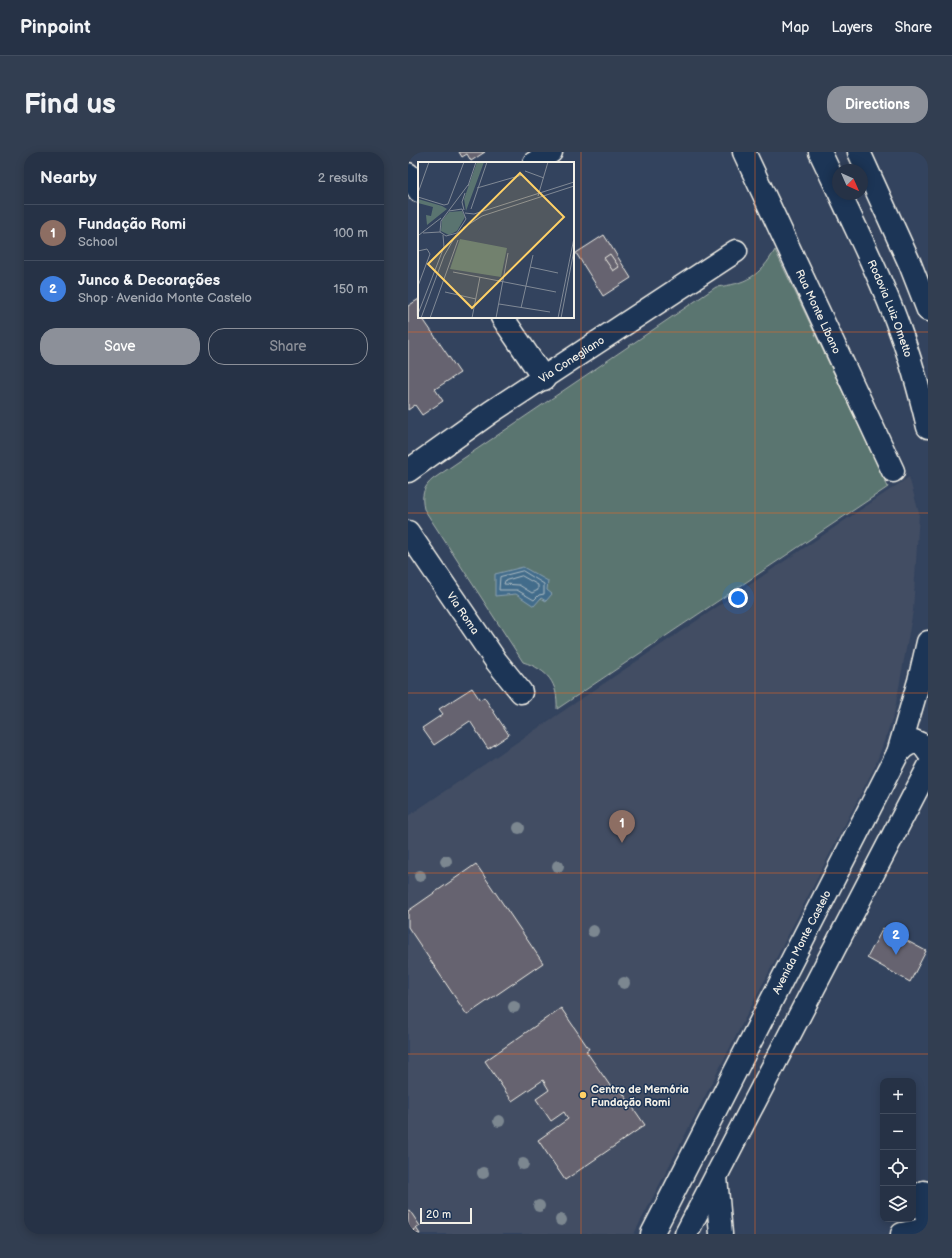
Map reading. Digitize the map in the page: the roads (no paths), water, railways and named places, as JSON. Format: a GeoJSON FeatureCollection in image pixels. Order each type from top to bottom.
{"type":"FeatureCollection","features":[{"type":"Feature","properties":{"kind":"main road"},"geometry":{"type":"LineString","coordinates":[[536,162],[551,152]]}},
{"type":"Feature","properties":{"kind":"main road","name":"Rua Monte Líbano"},"geometry":{"type":"LineString","coordinates":[[744,152],[893,470]]}},
{"type":"Feature","properties":{"kind":"main road"},"geometry":{"type":"LineString","coordinates":[[820,152],[832,177]]}},
{"type":"Feature","properties":{"kind":"main road"},"geometry":{"type":"LineString","coordinates":[[859,152],[910,264],[928,310]]}},
{"type":"Feature","properties":{"kind":"main road"},"geometry":{"type":"LineString","coordinates":[[408,174],[418,189]]}},
{"type":"Feature","properties":{"kind":"main road","name":"Rodovia Luiz Ometto"},"geometry":{"type":"LineString","coordinates":[[843,200],[884,289],[899,327],[912,364],[928,427]]}},
{"type":"Feature","properties":{"kind":"main road","name":"Via Conegliano"},"geometry":{"type":"LineString","coordinates":[[408,471],[491,412],[544,379],[736,251]]}},
{"type":"Feature","properties":{"kind":"main road"},"geometry":{"type":"LineString","coordinates":[[503,318],[544,379]]}},
{"type":"Feature","properties":{"kind":"main road","name":"Via Roma"},"geometry":{"type":"LineString","coordinates":[[408,532],[496,661],[521,692]]}},
{"type":"Feature","properties":{"kind":"main road","name":"Avenida Monte Castelo"},"geometry":{"type":"LineString","coordinates":[[652,1234],[898,753],[919,681],[928,642]]}},
{"type":"Feature","properties":{"kind":"main road"},"geometry":{"type":"LineString","coordinates":[[898,753],[904,747],[914,742],[923,745],[928,752]]}},
{"type":"Feature","properties":{"kind":"main road"},"geometry":{"type":"LineString","coordinates":[[686,1234],[928,768]]}},
{"type":"Feature","properties":{"kind":"main road"},"geometry":{"type":"LineString","coordinates":[[716,1176],[718,1215],[721,1234]]}},
{"type":"Feature","properties":{"kind":"main road"},"geometry":{"type":"LineString","coordinates":[[916,1207],[926,1188]]}},
{"type":"Feature","properties":{"kind":"main road"},"geometry":{"type":"LineString","coordinates":[[926,1188],[928,1232]]}},
{"type":"Feature","properties":{"kind":"main road"},"geometry":{"type":"LineString","coordinates":[[672,1197],[698,1211],[708,1222],[714,1234]]}},
{"type":"Feature","properties":{"kind":"main road"},"geometry":{"type":"LineString","coordinates":[[902,1234],[908,1222]]}},
{"type":"Feature","properties":{"kind":"main road"},"geometry":{"type":"LineString","coordinates":[[902,1234],[916,1231],[923,1234]]}},
{"type":"Feature","properties":{"kind":"water"},"geometry":{"type":"Polygon","coordinates":[[[523,567],[548,581],[547,590],[552,594],[546,601],[541,598],[534,606],[516,594],[495,596],[495,574],[523,567]]]}},
{"type":"Feature","properties":{"kind":"place","name":"Fundação Romi"},"geometry":{"type":"Point","coordinates":[622,843]}},
{"type":"Feature","properties":{"kind":"place","name":"Junco & Decorações"},"geometry":{"type":"Point","coordinates":[896,955]}},
{"type":"Feature","properties":{"kind":"place","name":"Centro de Memória Fundação Romi"},"geometry":{"type":"Point","coordinates":[583,1095]}}]}
